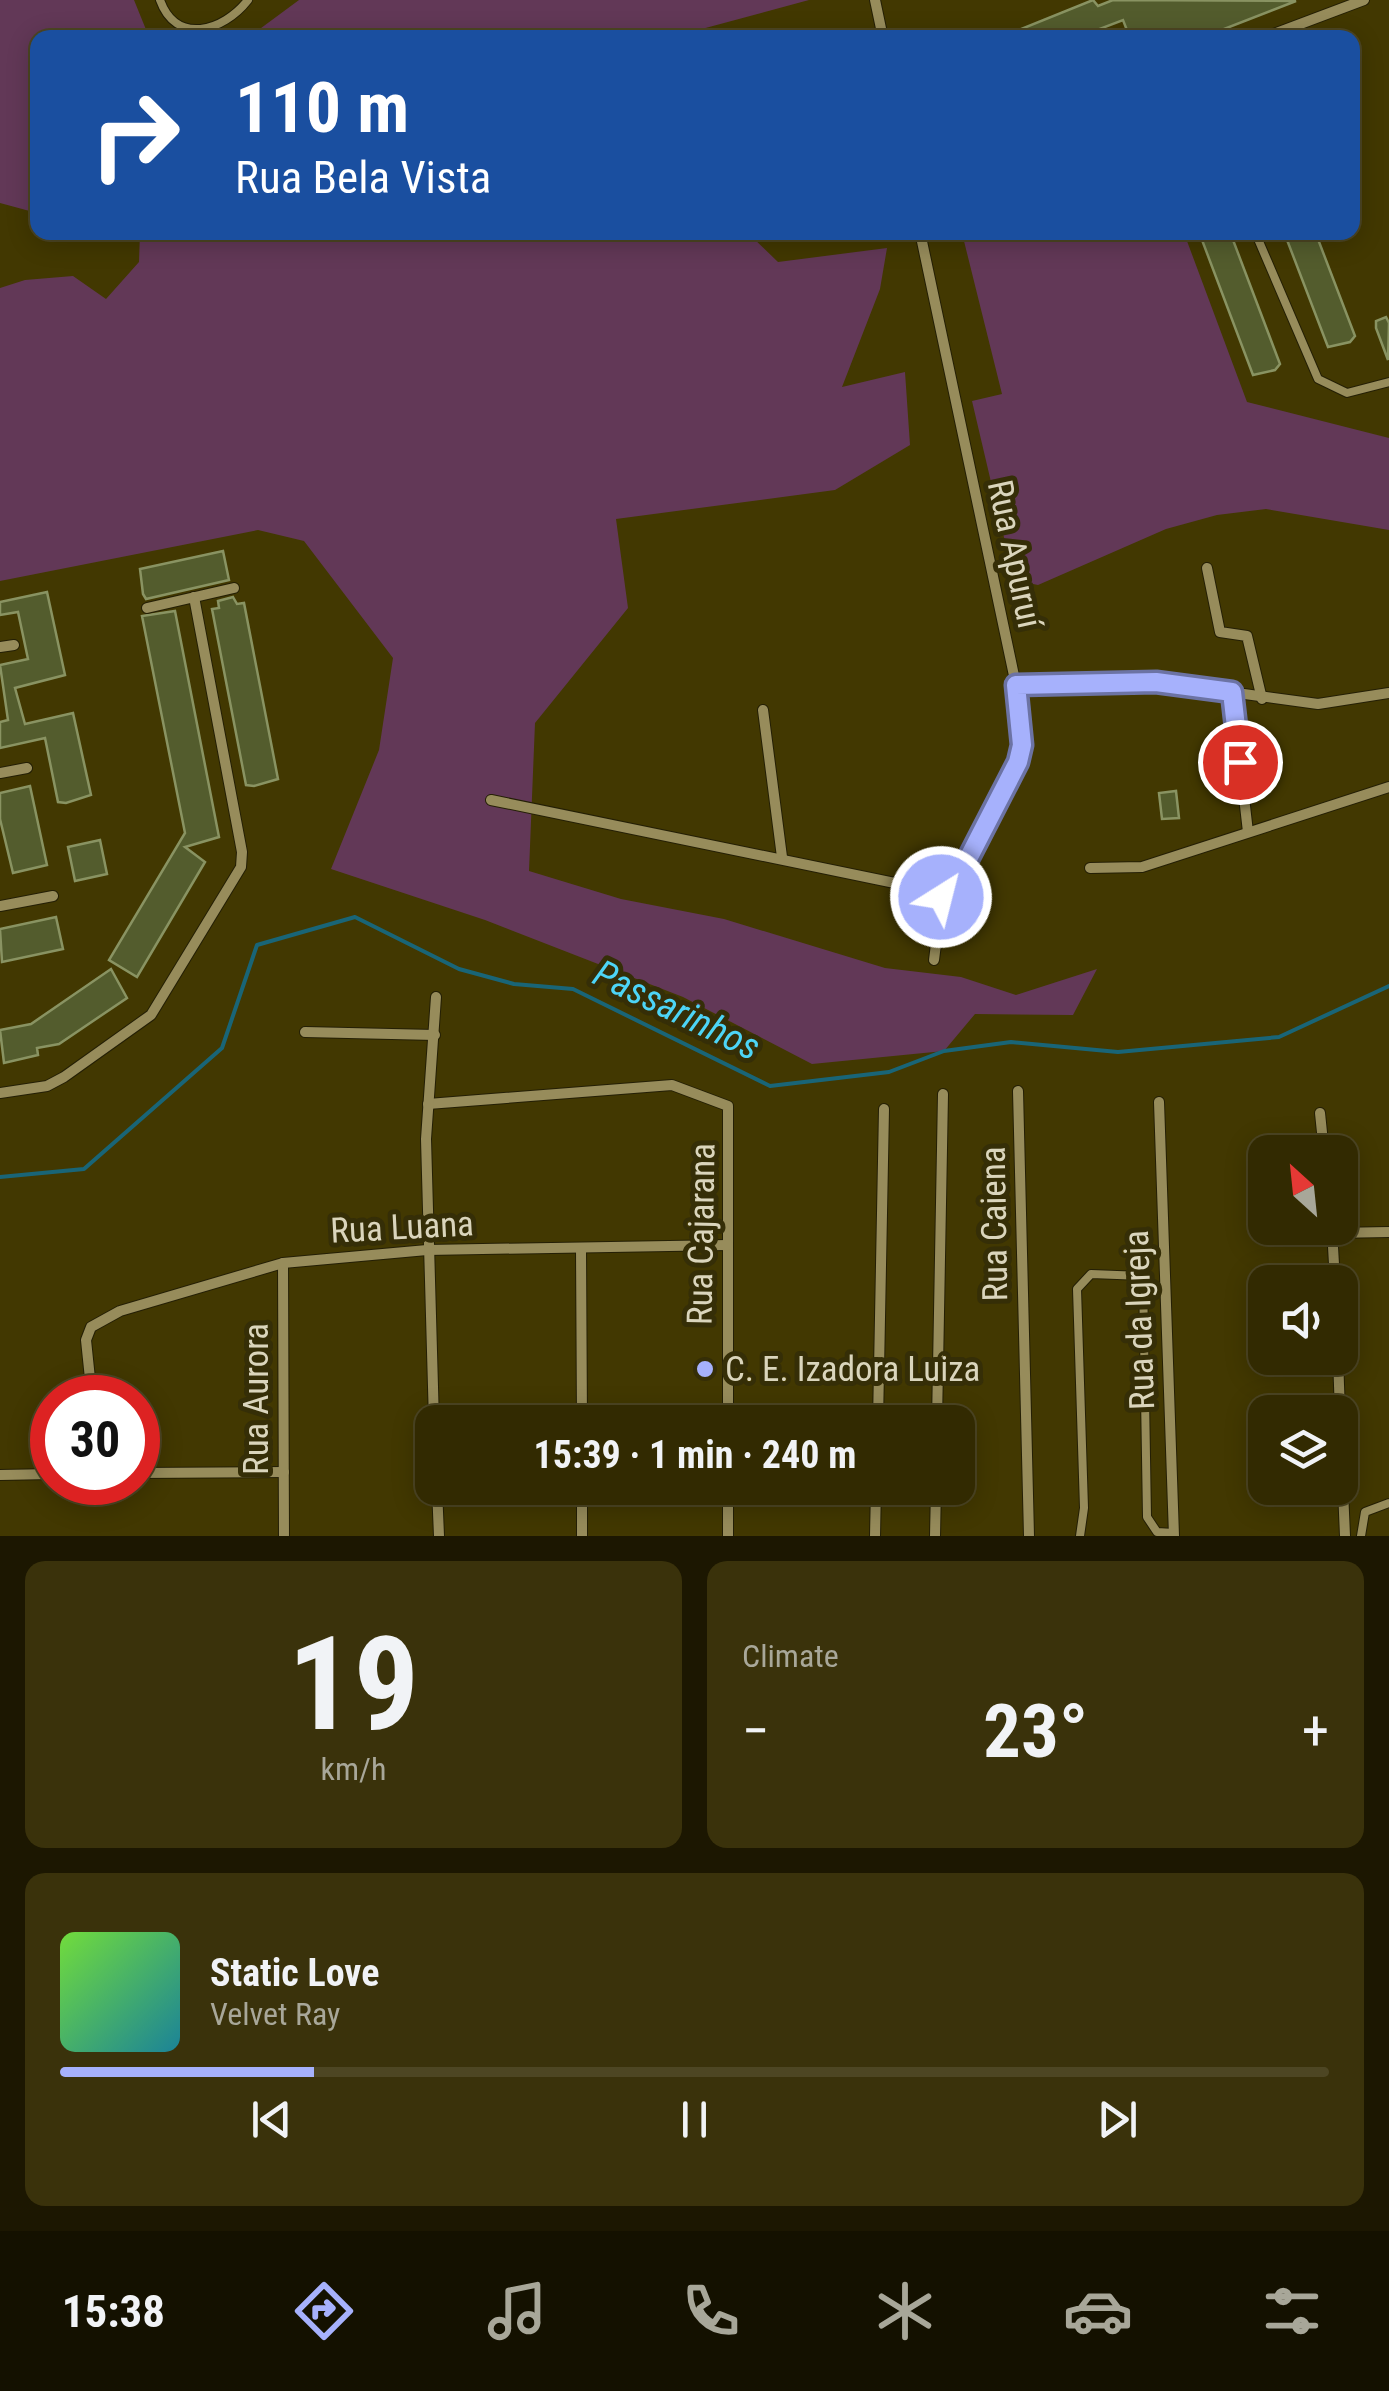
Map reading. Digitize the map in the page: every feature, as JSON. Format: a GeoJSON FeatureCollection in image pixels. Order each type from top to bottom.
{"type":"FeatureCollection","features":[{"type":"Feature","properties":{"kind":"street"},"geometry":{"type":"LineString","coordinates":[[876,0],[882,30]]}},
{"type":"Feature","properties":{"kind":"street"},"geometry":{"type":"LineString","coordinates":[[1284,30],[1364,0]]}},
{"type":"Feature","properties":{"kind":"street","name":"Rua Apuruí"},"geometry":{"type":"LineString","coordinates":[[922,240],[1016,685],[1022,745],[1018,762],[968,859],[943,888]]}},
{"type":"Feature","properties":{"kind":"street"},"geometry":{"type":"LineString","coordinates":[[1207,568],[1220,632],[1247,636],[1262,699]]}},
{"type":"Feature","properties":{"kind":"street"},"geometry":{"type":"LineString","coordinates":[[147,608],[234,588]]}},
{"type":"Feature","properties":{"kind":"street"},"geometry":{"type":"LineString","coordinates":[[0,1093],[47,1086],[150,1015],[241,867],[242,852],[194,597]]}},
{"type":"Feature","properties":{"kind":"street"},"geometry":{"type":"LineString","coordinates":[[0,648],[14,645]]}},
{"type":"Feature","properties":{"kind":"street"},"geometry":{"type":"LineString","coordinates":[[1016,685],[1156,682],[1262,699],[1340,704],[1389,693]]}},
{"type":"Feature","properties":{"kind":"street"},"geometry":{"type":"LineString","coordinates":[[1232,692],[1248,832]]}},
{"type":"Feature","properties":{"kind":"street"},"geometry":{"type":"LineString","coordinates":[[763,710],[782,857]]}},
{"type":"Feature","properties":{"kind":"street"},"geometry":{"type":"LineString","coordinates":[[0,773],[26,768]]}},
{"type":"Feature","properties":{"kind":"street"},"geometry":{"type":"LineString","coordinates":[[1090,868],[1142,867],[1389,786]]}},
{"type":"Feature","properties":{"kind":"street"},"geometry":{"type":"LineString","coordinates":[[491,800],[919,888],[943,888],[934,960]]}},
{"type":"Feature","properties":{"kind":"street"},"geometry":{"type":"LineString","coordinates":[[0,906],[53,896]]}},
{"type":"Feature","properties":{"kind":"street"},"geometry":{"type":"LineString","coordinates":[[433,1405],[427,1250],[428,1104],[436,997]]}},
{"type":"Feature","properties":{"kind":"street"},"geometry":{"type":"LineString","coordinates":[[305,1032],[434,1035]]}},
{"type":"Feature","properties":{"kind":"street","name":"Rua Cajarana"},"geometry":{"type":"LineString","coordinates":[[428,1104],[672,1085],[728,1106],[728,1405]]}},
{"type":"Feature","properties":{"kind":"street","name":"Rua Caiena"},"geometry":{"type":"LineString","coordinates":[[1018,1091],[1029,1536]]}},
{"type":"Feature","properties":{"kind":"street"},"geometry":{"type":"LineString","coordinates":[[937,1405],[942,1094]]}},
{"type":"Feature","properties":{"kind":"street","name":"Rua da Igreja"},"geometry":{"type":"LineString","coordinates":[[1159,1102],[1174,1534]]}},
{"type":"Feature","properties":{"kind":"street"},"geometry":{"type":"LineString","coordinates":[[878,1405],[884,1110]]}},
{"type":"Feature","properties":{"kind":"street"},"geometry":{"type":"LineString","coordinates":[[1320,1113],[1322,1135]]}},
{"type":"Feature","properties":{"kind":"street"},"geometry":{"type":"LineString","coordinates":[[1358,1231],[1389,1232]]}},
{"type":"Feature","properties":{"kind":"street","name":"Rua Luana"},"geometry":{"type":"LineString","coordinates":[[90,1375],[86,1340],[91,1327],[120,1311],[283,1263],[427,1250],[728,1245]]}},
{"type":"Feature","properties":{"kind":"street"},"geometry":{"type":"LineString","coordinates":[[581,1248],[582,1405]]}},
{"type":"Feature","properties":{"kind":"street","name":"Rua Aurora"},"geometry":{"type":"LineString","coordinates":[[283,1263],[284,1536]]}},
{"type":"Feature","properties":{"kind":"street"},"geometry":{"type":"LineString","coordinates":[[160,1473],[284,1472]]}},
{"type":"Feature","properties":{"kind":"street"},"geometry":{"type":"LineString","coordinates":[[0,1475],[30,1474]]}},
{"type":"Feature","properties":{"kind":"street"},"geometry":{"type":"LineString","coordinates":[[437,1505],[438,1536]]}},
{"type":"Feature","properties":{"kind":"street"},"geometry":{"type":"LineString","coordinates":[[582,1505],[582,1536]]}},
{"type":"Feature","properties":{"kind":"street"},"geometry":{"type":"LineString","coordinates":[[728,1505],[728,1536]]}},
{"type":"Feature","properties":{"kind":"street"},"geometry":{"type":"LineString","coordinates":[[875,1536],[876,1505]]}},
{"type":"Feature","properties":{"kind":"street"},"geometry":{"type":"LineString","coordinates":[[935,1536],[936,1505]]}},
{"type":"Feature","properties":{"kind":"street"},"geometry":{"type":"LineString","coordinates":[[1343,1505],[1344,1536]]}},
{"type":"Feature","properties":{"kind":"lane"},"geometry":{"type":"LineString","coordinates":[[160,0],[174,25],[186,30]]}},
{"type":"Feature","properties":{"kind":"lane"},"geometry":{"type":"LineString","coordinates":[[194,30],[216,26],[248,0]]}},
{"type":"Feature","properties":{"kind":"lane"},"geometry":{"type":"LineString","coordinates":[[1258,240],[1318,380],[1347,393],[1389,382]]}},
{"type":"Feature","properties":{"kind":"lane"},"geometry":{"type":"LineString","coordinates":[[1080,1536],[1084,1508],[1077,1289],[1091,1274],[1137,1273],[1145,1284],[1148,1517],[1158,1532],[1174,1534]]}},
{"type":"Feature","properties":{"kind":"lane"},"geometry":{"type":"LineString","coordinates":[[1362,1536],[1365,1512],[1389,1503]]}},
{"type":"Feature","properties":{"kind":"shaded area"},"geometry":{"type":"Polygon","coordinates":[[[0,0],[134,0],[146,30],[30,30],[30,211],[0,203],[0,0]]]}},
{"type":"Feature","properties":{"kind":"shaded area"},"geometry":{"type":"Polygon","coordinates":[[[299,0],[809,0],[698,30],[258,30],[299,0]]]}},
{"type":"Feature","properties":{"kind":"shaded area"},"geometry":{"type":"Polygon","coordinates":[[[140,240],[755,240],[778,262],[887,248],[880,289],[842,387],[905,372],[910,445],[835,490],[616,519],[628,608],[535,723],[529,871],[621,899],[724,919],[885,968],[961,977],[1016,995],[1097,969],[1073,1015],[975,1014],[944,1051],[812,1064],[683,997],[485,920],[331,869],[379,750],[393,658],[304,541],[258,530],[0,581],[0,288],[25,280],[73,276],[106,299],[139,262],[140,240]]]}},
{"type":"Feature","properties":{"kind":"shaded area"},"geometry":{"type":"Polygon","coordinates":[[[964,240],[1187,240],[1247,402],[1389,438],[1389,530],[1266,509],[1217,515],[1166,529],[1038,585],[1014,580],[972,401],[1002,394],[964,240]]]}},
{"type":"Feature","properties":{"kind":"building"},"geometry":{"type":"Polygon","coordinates":[[[1093,0],[1098,6],[1113,0],[1296,1],[1222,30],[1127,30],[1123,20],[1097,30],[1019,30],[1093,0]]]}},
{"type":"Feature","properties":{"kind":"building"},"geometry":{"type":"Polygon","coordinates":[[[1202,240],[1233,240],[1280,364],[1275,370],[1253,375],[1202,240]]]}},
{"type":"Feature","properties":{"kind":"building"},"geometry":{"type":"Polygon","coordinates":[[[1287,240],[1318,240],[1355,336],[1350,342],[1328,347],[1287,240]]]}},
{"type":"Feature","properties":{"kind":"building"},"geometry":{"type":"Polygon","coordinates":[[[1386,317],[1388,360],[1376,328],[1376,321],[1386,317]]]}},
{"type":"Feature","properties":{"kind":"building"},"geometry":{"type":"Polygon","coordinates":[[[223,551],[229,580],[146,599],[143,594],[140,569],[223,551]]]}},
{"type":"Feature","properties":{"kind":"building"},"geometry":{"type":"Polygon","coordinates":[[[47,592],[65,675],[15,688],[25,724],[73,713],[91,795],[66,803],[58,802],[45,738],[0,748],[0,722],[8,720],[0,665],[28,659],[18,612],[0,615],[0,602],[47,592]]]}},
{"type":"Feature","properties":{"kind":"building"},"geometry":{"type":"Polygon","coordinates":[[[233,597],[237,604],[244,603],[278,779],[254,786],[246,785],[212,609],[219,608],[218,601],[233,597]]]}},
{"type":"Feature","properties":{"kind":"building"},"geometry":{"type":"Polygon","coordinates":[[[175,611],[219,837],[185,847],[205,862],[137,977],[109,960],[185,833],[142,616],[175,611]]]}},
{"type":"Feature","properties":{"kind":"building"},"geometry":{"type":"Polygon","coordinates":[[[30,786],[47,865],[13,873],[0,819],[0,793],[30,786]]]}},
{"type":"Feature","properties":{"kind":"building"},"geometry":{"type":"Polygon","coordinates":[[[1176,791],[1179,818],[1162,819],[1159,793],[1176,791]]]}},
{"type":"Feature","properties":{"kind":"building"},"geometry":{"type":"Polygon","coordinates":[[[100,840],[107,874],[75,881],[68,847],[100,840]]]}},
{"type":"Feature","properties":{"kind":"building"},"geometry":{"type":"Polygon","coordinates":[[[56,917],[63,949],[2,962],[0,929],[56,917]]]}},
{"type":"Feature","properties":{"kind":"building"},"geometry":{"type":"Polygon","coordinates":[[[111,969],[127,998],[59,1044],[37,1048],[38,1055],[4,1063],[0,1030],[31,1024],[111,969]]]}},
{"type":"Feature","properties":{"kind":"waterway","name":"Passarinhos"},"geometry":{"type":"LineString","coordinates":[[0,1177],[84,1169],[222,1048],[257,945],[355,917],[459,969],[514,984],[573,989],[770,1086],[889,1072],[944,1051],[1011,1042],[1118,1052],[1279,1037],[1389,986]]}},
{"type":"Feature","properties":{"kind":"place","name":"C. E. Izadora Luiza"},"geometry":{"type":"Point","coordinates":[705,1369]}},
{"type":"Feature","properties":{"kind":"route"},"geometry":{"type":"LineString","coordinates":[[941,897],[943,888],[968,859],[1018,762],[1022,745],[1016,685],[1156,682],[1232,692],[1240,762]]}}]}
